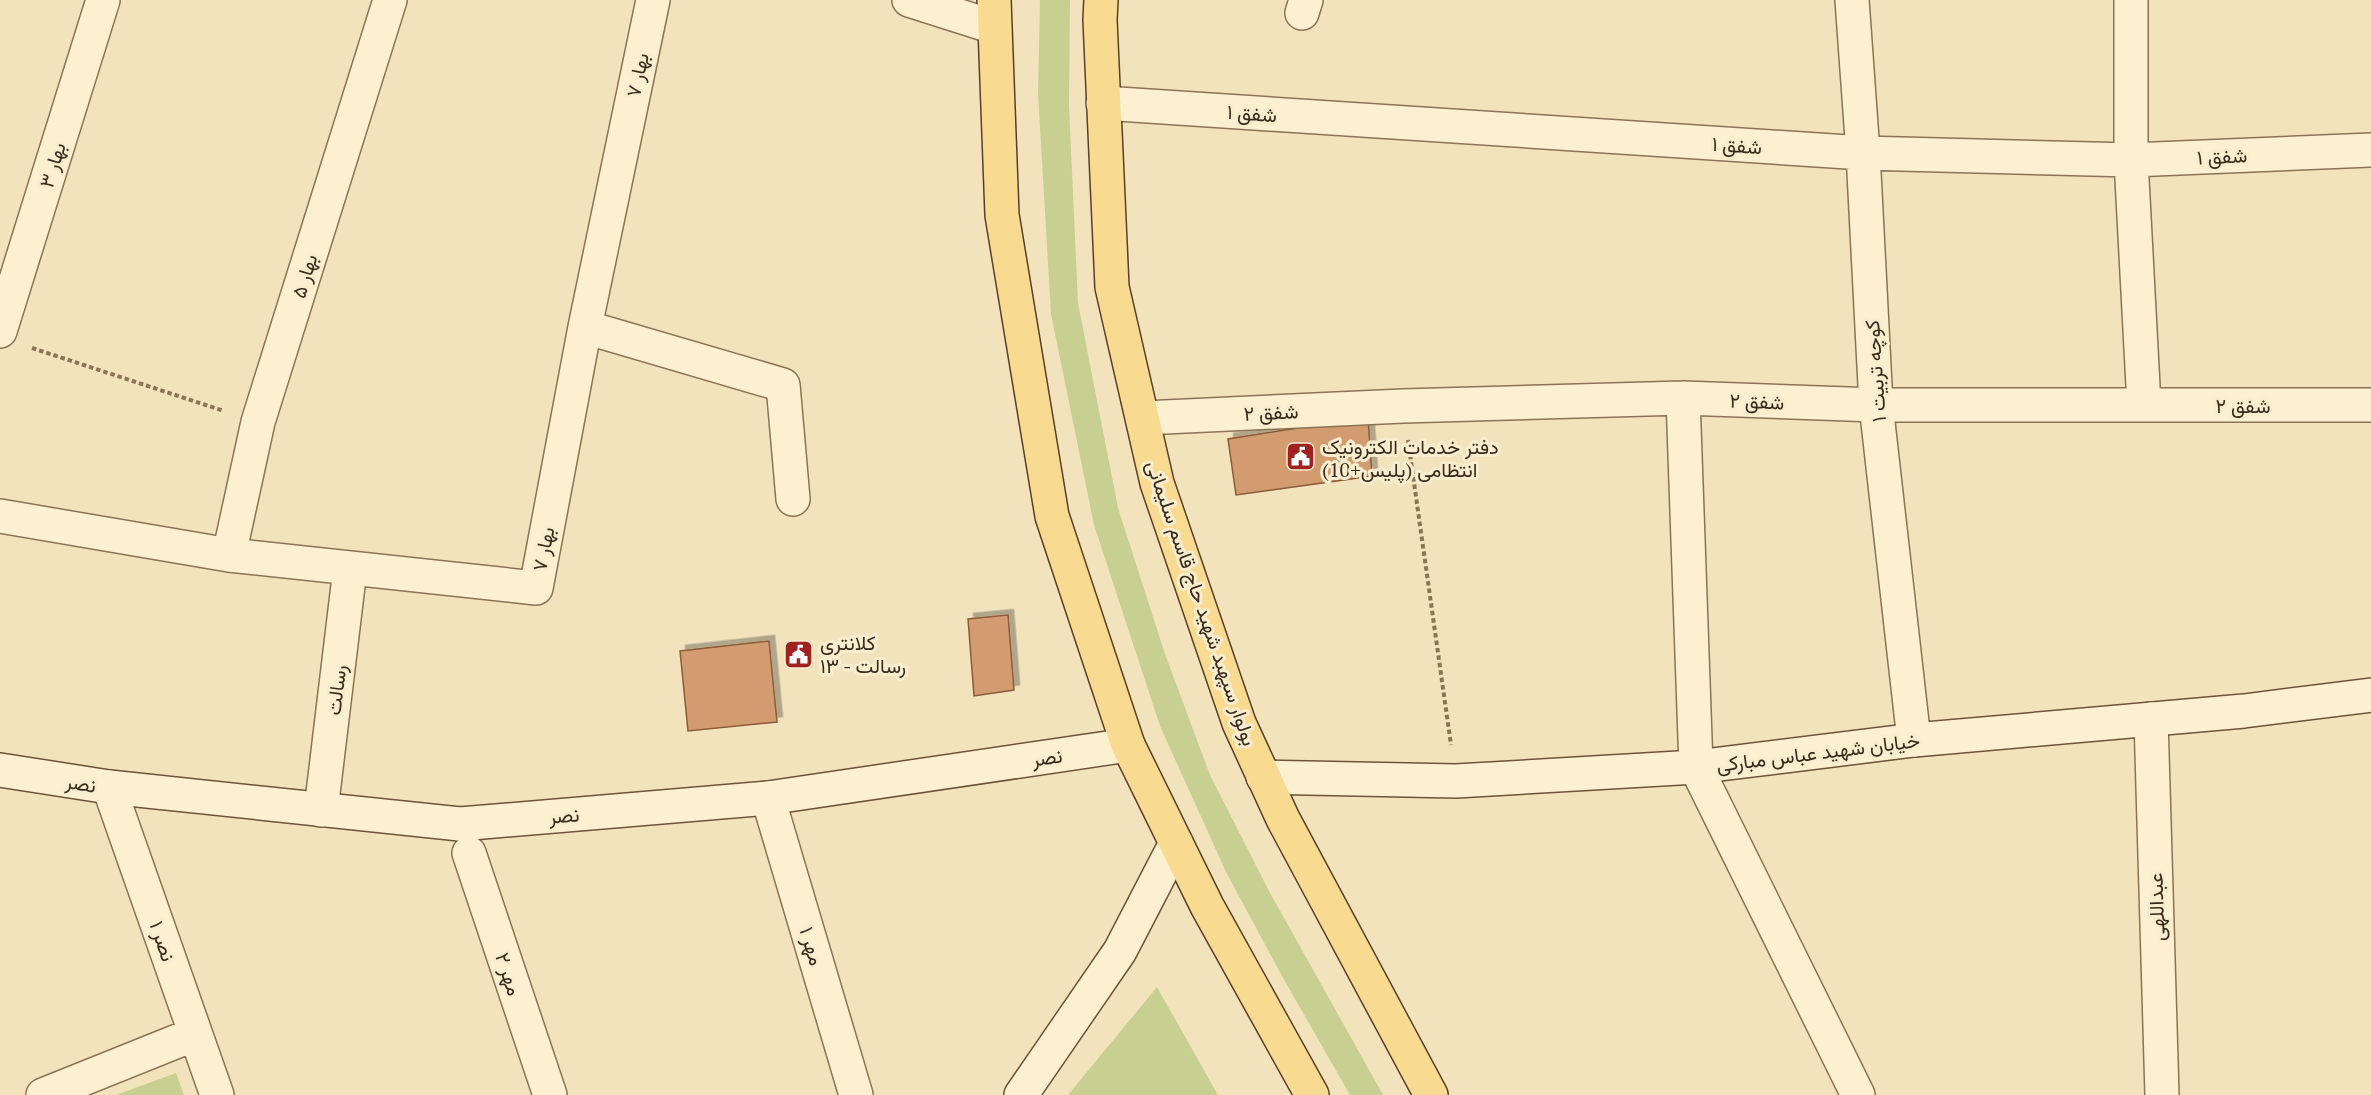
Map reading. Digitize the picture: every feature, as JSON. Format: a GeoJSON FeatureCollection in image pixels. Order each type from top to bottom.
{"type":"FeatureCollection","features":[{"type":"Feature","properties":{"kind":"main road","name":"بولوار سپهبد شهید حاج قاسم سلیمانی"},"geometry":{"type":"LineString","coordinates":[[1101,0],[1103,103],[1112,287],[1157,483],[1239,723],[1263,777],[1316,882],[1431,1095]]}},
{"type":"Feature","properties":{"kind":"main road"},"geometry":{"type":"LineString","coordinates":[[994,14],[1002,215],[1052,516],[1128,745],[1207,906],[1312,1095]]}},
{"type":"Feature","properties":{"kind":"street","name":"بهار ۳"},"geometry":{"type":"LineString","coordinates":[[11,338],[104,0]]}},
{"type":"Feature","properties":{"kind":"street","name":"بهار ۵"},"geometry":{"type":"LineString","coordinates":[[229,555],[258,422],[390,0]]}},
{"type":"Feature","properties":{"kind":"street","name":"بهار ۷"},"geometry":{"type":"LineString","coordinates":[[350,569],[536,588],[585,327],[653,0]]}},
{"type":"Feature","properties":{"kind":"street"},"geometry":{"type":"LineString","coordinates":[[909,0],[994,14]]}},
{"type":"Feature","properties":{"kind":"street","name":"کوچه تربیت ۱"},"geometry":{"type":"LineString","coordinates":[[1852,0],[1863,153],[1876,405],[1914,740]]}},
{"type":"Feature","properties":{"kind":"street"},"geometry":{"type":"LineString","coordinates":[[2131,0],[2132,160],[2144,405]]}},
{"type":"Feature","properties":{"kind":"street","name":"شفق ۱"},"geometry":{"type":"LineString","coordinates":[[1103,103],[1863,153],[2132,160],[2371,150]]}},
{"type":"Feature","properties":{"kind":"street"},"geometry":{"type":"LineString","coordinates":[[585,327],[783,386],[793,499]]}},
{"type":"Feature","properties":{"kind":"street"},"geometry":{"type":"LineString","coordinates":[[1683,398],[1696,767],[1858,1095]]}},
{"type":"Feature","properties":{"kind":"street","name":"شفق ۲"},"geometry":{"type":"LineString","coordinates":[[1143,418],[1403,406],[1683,398],[1876,405],[2371,405]]}},
{"type":"Feature","properties":{"kind":"street"},"geometry":{"type":"LineString","coordinates":[[0,516],[229,555],[350,569]]}},
{"type":"Feature","properties":{"kind":"street","name":"رسالت"},"geometry":{"type":"LineString","coordinates":[[321,810],[350,569]]}},
{"type":"Feature","properties":{"kind":"street","name":"خیابان شهید عباس مبارکی"},"geometry":{"type":"LineString","coordinates":[[1263,777],[1456,781],[1696,767],[1914,740],[2244,711],[2371,695]]}},
{"type":"Feature","properties":{"kind":"street","name":"عبداللهی"},"geometry":{"type":"LineString","coordinates":[[2151,719],[2162,1095]]}},
{"type":"Feature","properties":{"kind":"street","name":"نصر"},"geometry":{"type":"LineString","coordinates":[[0,770],[109,787],[460,824],[768,798],[1128,745]]}},
{"type":"Feature","properties":{"kind":"street","name":"نصر ۱"},"geometry":{"type":"LineString","coordinates":[[109,787],[217,1095]]}},
{"type":"Feature","properties":{"kind":"street","name":"مهر ۱"},"geometry":{"type":"LineString","coordinates":[[768,798],[856,1095]]}},
{"type":"Feature","properties":{"kind":"street"},"geometry":{"type":"LineString","coordinates":[[1021,1095],[1120,951],[1176,843]]}},
{"type":"Feature","properties":{"kind":"street","name":"مهر ۲"},"geometry":{"type":"LineString","coordinates":[[469,853],[550,1095]]}},
{"type":"Feature","properties":{"kind":"street"},"geometry":{"type":"LineString","coordinates":[[43,1095],[195,1034]]}},
{"type":"Feature","properties":{"kind":"path"},"geometry":{"type":"LineString","coordinates":[[11,338],[258,422]]}},
{"type":"Feature","properties":{"kind":"path"},"geometry":{"type":"LineString","coordinates":[[1403,406],[1456,781]]}},
{"type":"Feature","properties":{"kind":"green space"},"geometry":{"type":"Polygon","coordinates":[[[1040,0],[1070,0],[1069,105],[1078,303],[1118,508],[1165,654],[1210,775],[1269,891],[1383,1095],[1350,1095],[1226,872],[1160,726],[1094,525],[1051,314],[1038,93],[1040,0]]]}},
{"type":"Feature","properties":{"kind":"green space"},"geometry":{"type":"Polygon","coordinates":[[[1157,987],[1218,1095],[1068,1095],[1157,987]]]}},
{"type":"Feature","properties":{"kind":"green space"},"geometry":{"type":"Polygon","coordinates":[[[176,1073],[184,1095],[116,1095],[176,1073]]]}},
{"type":"Feature","properties":{"kind":"building","name":"دفتر خدمات الکترونیک انتظامی (پلیس+10)"},"geometry":{"type":"Polygon","coordinates":[[[1368,417],[1372,476],[1236,495],[1228,439],[1368,417]]]}},
{"type":"Feature","properties":{"kind":"building"},"geometry":{"type":"Polygon","coordinates":[[[1008,615],[1014,690],[974,696],[968,619],[1008,615]]]}},
{"type":"Feature","properties":{"kind":"building"},"geometry":{"type":"Polygon","coordinates":[[[769,641],[777,722],[688,731],[680,651],[769,641]]]}},
{"type":"Feature","properties":{"kind":"place","name":"دفتر خدمات الکترونیک انتظامی (پلیس+10)"},"geometry":{"type":"Point","coordinates":[1301,457]}},
{"type":"Feature","properties":{"kind":"place","name":"کلانتری ۱۳ - رسالت"},"geometry":{"type":"Point","coordinates":[799,654]}}]}
